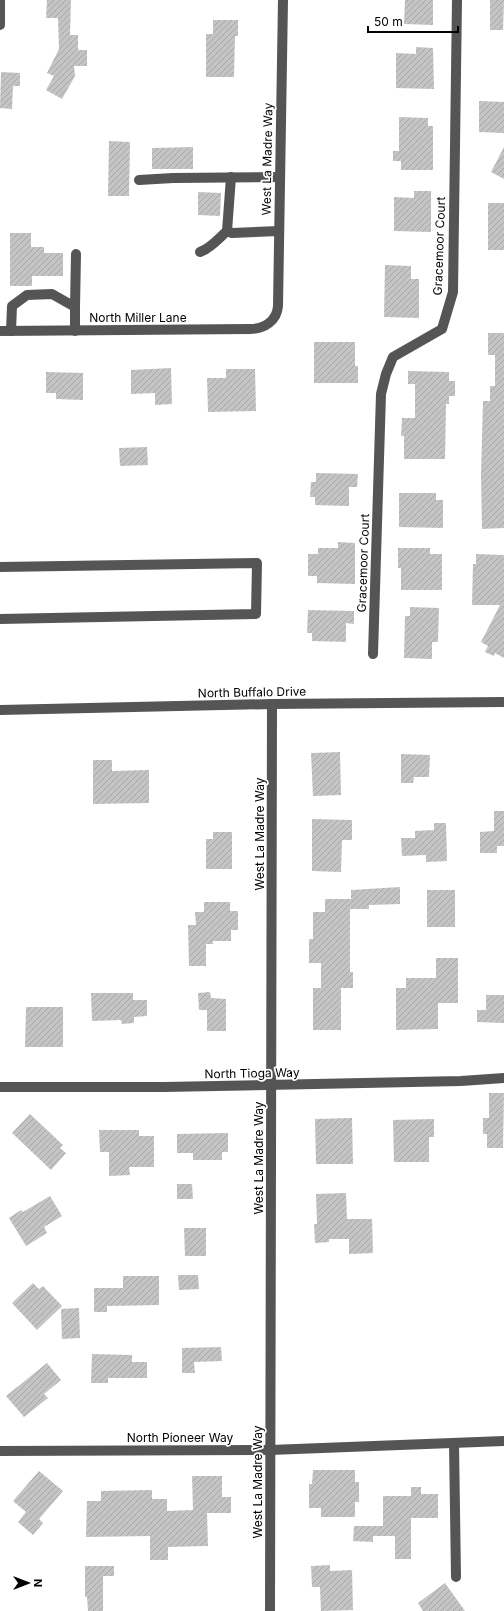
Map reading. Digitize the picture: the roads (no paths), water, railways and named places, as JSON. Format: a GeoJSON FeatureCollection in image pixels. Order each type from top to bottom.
{"type":"FeatureCollection","features":[{"type":"Feature","properties":{"kind":"street"},"geometry":{"type":"LineString","coordinates":[[0,0],[0,25]]}},
{"type":"Feature","properties":{"kind":"street","name":"West La Madre Way"},"geometry":{"type":"LineString","coordinates":[[274,319],[278,306],[283,0]]}},
{"type":"Feature","properties":{"kind":"street","name":"Gracemoor Court"},"geometry":{"type":"LineString","coordinates":[[373,654],[381,394],[386,374],[393,357],[442,329],[453,292],[457,0]]}},
{"type":"Feature","properties":{"kind":"street"},"geometry":{"type":"LineString","coordinates":[[200,252],[214,244],[227,231],[231,177]]}},
{"type":"Feature","properties":{"kind":"street"},"geometry":{"type":"LineString","coordinates":[[139,180],[173,178],[280,177]]}},
{"type":"Feature","properties":{"kind":"street"},"geometry":{"type":"LineString","coordinates":[[227,231],[232,233],[279,231]]}},
{"type":"Feature","properties":{"kind":"street"},"geometry":{"type":"LineString","coordinates":[[74,331],[76,254]]}},
{"type":"Feature","properties":{"kind":"street"},"geometry":{"type":"LineString","coordinates":[[11,331],[12,306],[27,294],[52,294],[75,307]]}},
{"type":"Feature","properties":{"kind":"street","name":"North Miller Lane"},"geometry":{"type":"LineString","coordinates":[[0,331],[250,330],[263,326],[274,319]]}},
{"type":"Feature","properties":{"kind":"street"},"geometry":{"type":"LineString","coordinates":[[0,567],[257,563],[256,614],[0,619]]}},
{"type":"Feature","properties":{"kind":"street","name":"North Buffalo Drive"},"geometry":{"type":"LineString","coordinates":[[0,710],[272,704],[504,702]]}},
{"type":"Feature","properties":{"kind":"street","name":"West La Madre Way"},"geometry":{"type":"LineString","coordinates":[[270,1611],[272,704]]}},
{"type":"Feature","properties":{"kind":"street","name":"North Tioga Way"},"geometry":{"type":"LineString","coordinates":[[0,1087],[164,1087],[461,1081],[504,1078]]}},
{"type":"Feature","properties":{"kind":"street","name":"North Pioneer Way"},"geometry":{"type":"LineString","coordinates":[[0,1451],[270,1450],[504,1441]]}},
{"type":"Feature","properties":{"kind":"street"},"geometry":{"type":"LineString","coordinates":[[454,1443],[456,1577]]}}]}
